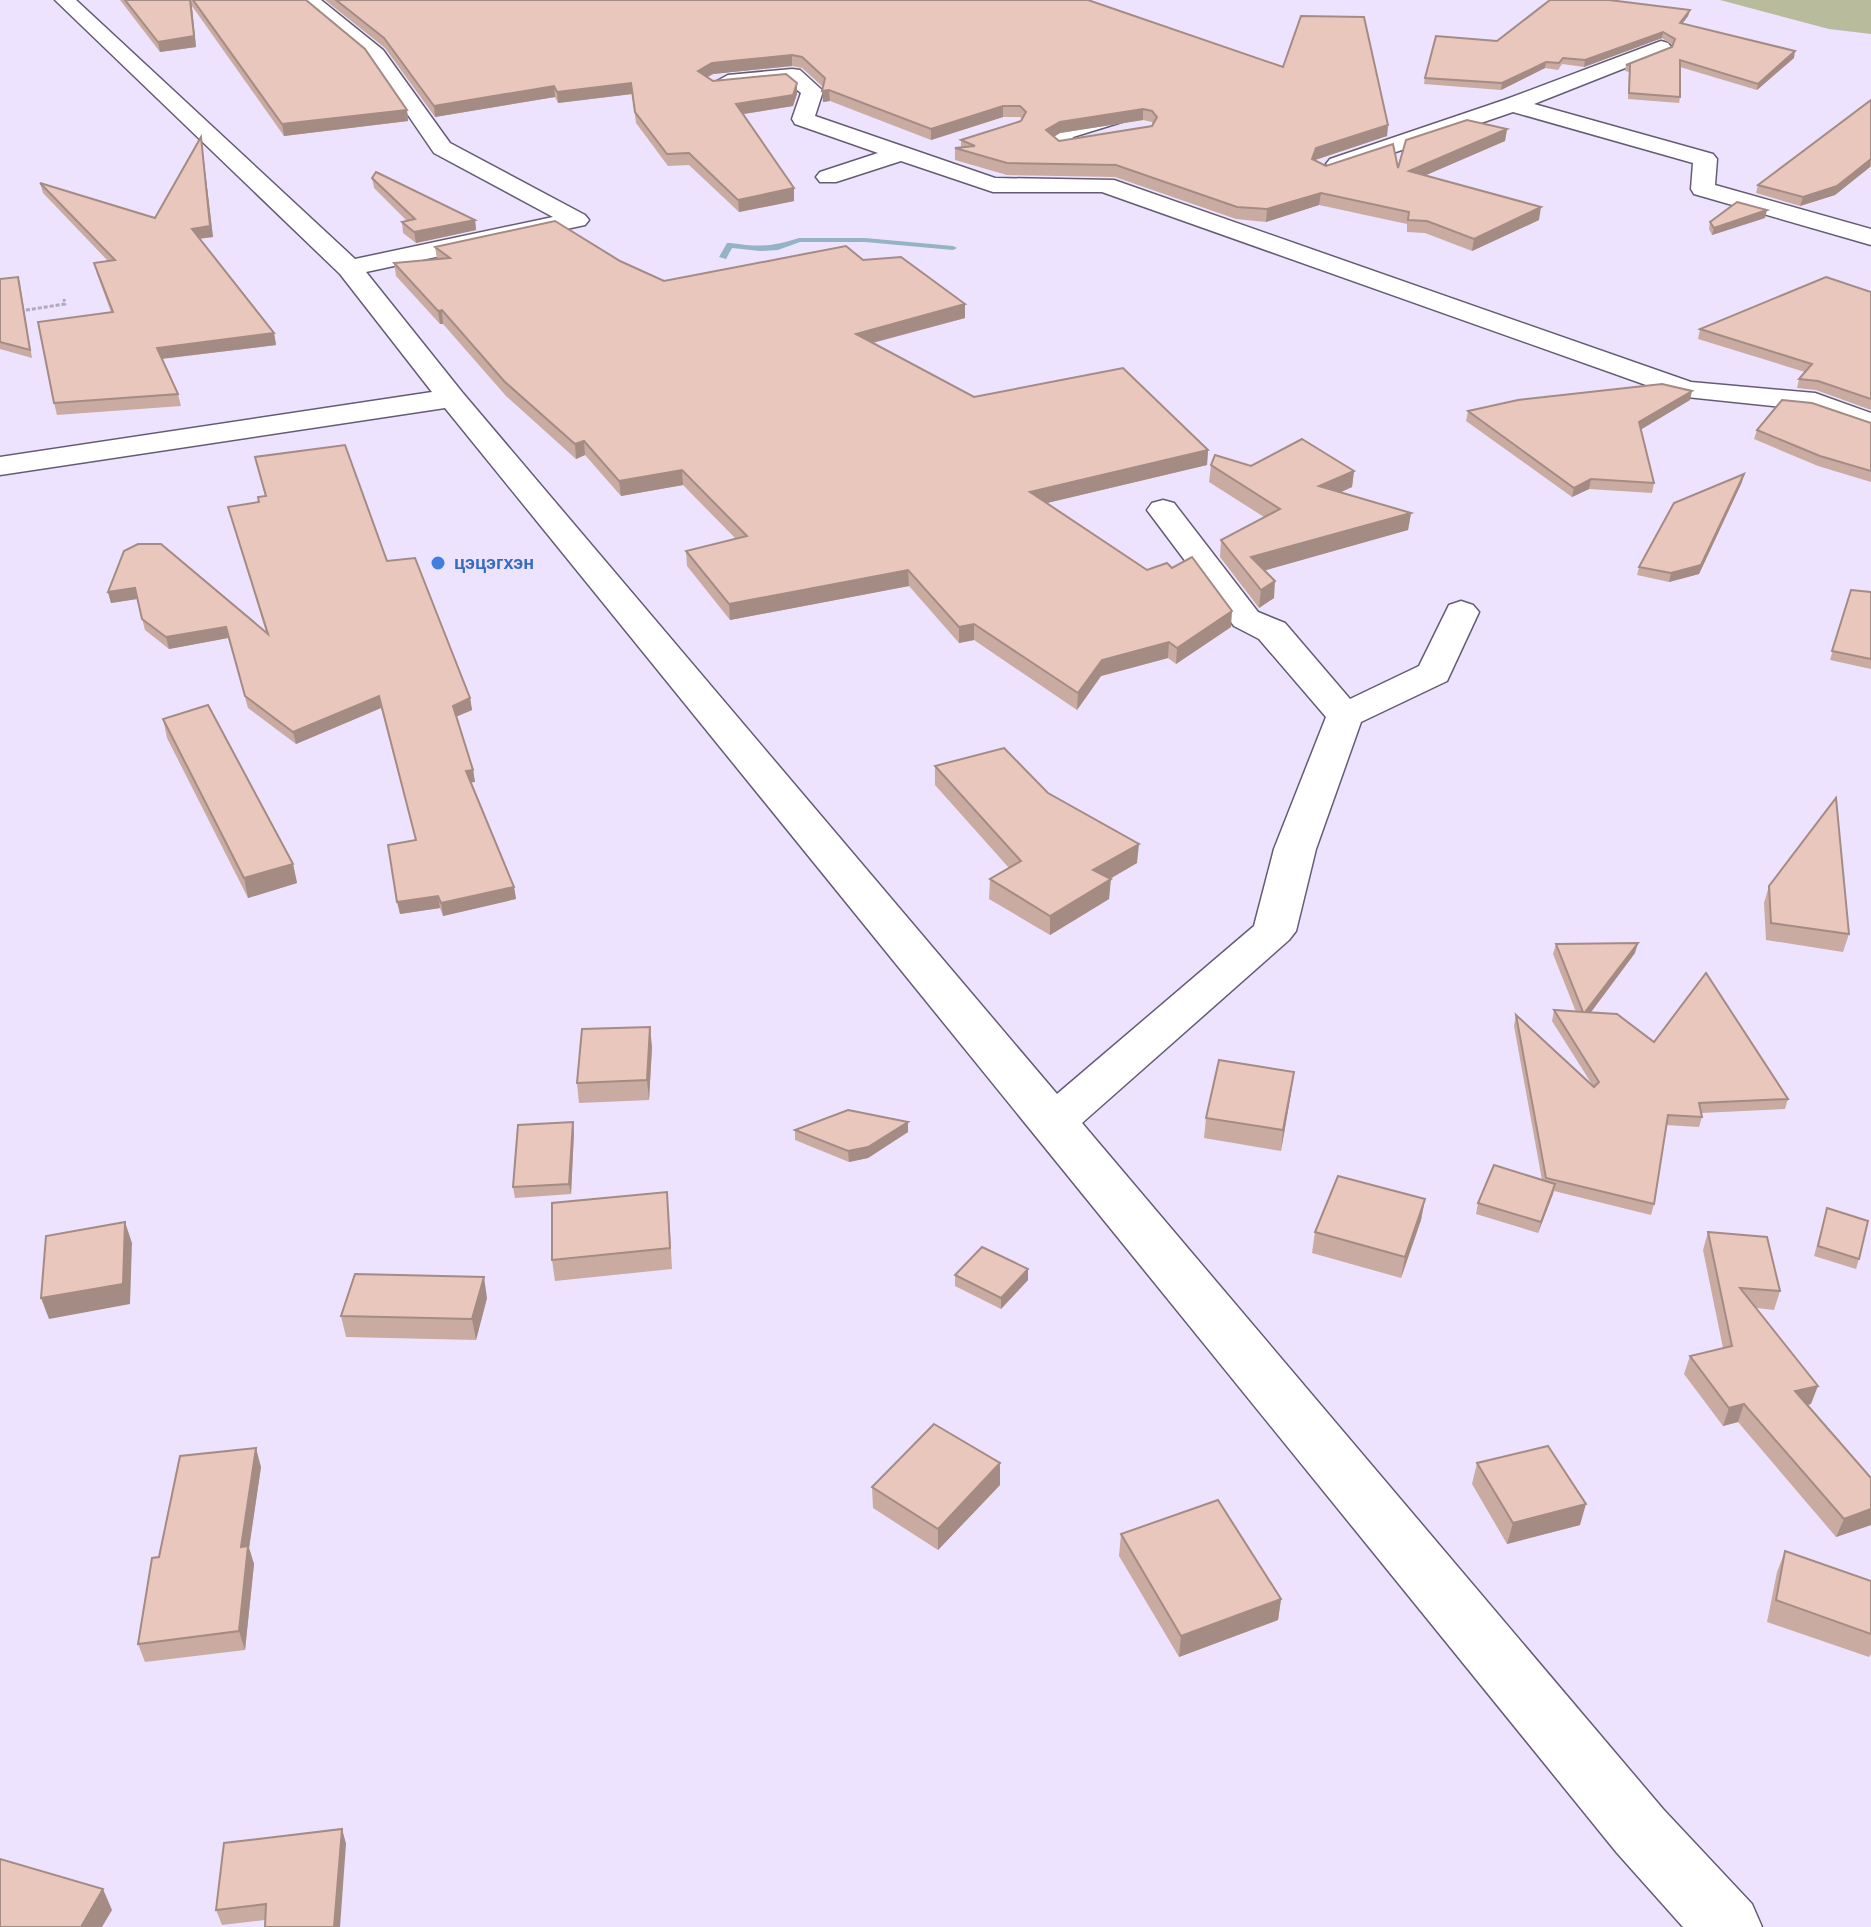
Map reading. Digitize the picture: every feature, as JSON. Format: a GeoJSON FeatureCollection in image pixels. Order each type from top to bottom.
{"type":"FeatureCollection","features":[{"type":"Feature","properties":{"kind":"street"},"geometry":{"type":"LineString","coordinates":[[65,0],[349,268],[452,398],[1640,1831],[1728,1927]]}},
{"type":"Feature","properties":{"kind":"street"},"geometry":{"type":"LineString","coordinates":[[309,0],[376,54],[442,148],[576,220],[349,268]]}},
{"type":"Feature","properties":{"kind":"street"},"geometry":{"type":"LineString","coordinates":[[1324,168],[1512,105],[1661,47]]}},
{"type":"Feature","properties":{"kind":"street"},"geometry":{"type":"LineString","coordinates":[[713,83],[792,75],[812,91],[803,119],[993,185],[1105,185],[1687,390],[1815,402],[1871,423]]}},
{"type":"Feature","properties":{"kind":"street"},"geometry":{"type":"LineString","coordinates":[[1512,105],[1705,159],[1703,189],[1871,237]]}},
{"type":"Feature","properties":{"kind":"street"},"geometry":{"type":"LineString","coordinates":[[1058,150],[1124,124]]}},
{"type":"Feature","properties":{"kind":"street"},"geometry":{"type":"LineString","coordinates":[[828,177],[955,143]]}},
{"type":"Feature","properties":{"kind":"street"},"geometry":{"type":"LineString","coordinates":[[0,466],[452,398]]}},
{"type":"Feature","properties":{"kind":"street"},"geometry":{"type":"LineString","coordinates":[[1163,510],[1246,619],[1272,631],[1345,716]]}},
{"type":"Feature","properties":{"kind":"street"},"geometry":{"type":"LineString","coordinates":[[1053,1123],[1274,931],[1295,849],[1345,716],[1434,673],[1461,612]]}},
{"type":"Feature","properties":{"kind":"path"},"geometry":{"type":"LineString","coordinates":[[13,312],[65,304],[64,299]]}},
{"type":"Feature","properties":{"kind":"green space"},"geometry":{"type":"Polygon","coordinates":[[[1720,0],[1871,0],[1871,34],[1829,29],[1720,0]]]}},
{"type":"Feature","properties":{"kind":"building"},"geometry":{"type":"Polygon","coordinates":[[[125,0],[190,0],[194,36],[158,42],[125,0]]]}},
{"type":"Feature","properties":{"kind":"building"},"geometry":{"type":"Polygon","coordinates":[[[193,0],[306,0],[365,49],[407,110],[282,124],[193,0]]]}},
{"type":"Feature","properties":{"kind":"building"},"geometry":{"type":"Polygon","coordinates":[[[336,0],[1088,0],[1283,67],[1301,16],[1364,17],[1388,125],[1316,148],[1312,159],[1326,166],[1393,144],[1398,168],[1406,140],[1467,120],[1507,129],[1409,171],[1541,207],[1474,239],[1427,221],[1408,220],[1409,212],[1321,193],[1267,209],[1237,207],[1116,165],[1007,163],[955,148],[975,146],[961,140],[1021,121],[1026,112],[1020,106],[1003,106],[931,129],[829,90],[822,91],[825,78],[802,57],[792,55],[712,63],[698,71],[713,81],[786,74],[797,83],[793,95],[736,104],[794,188],[738,200],[689,153],[667,154],[635,112],[631,83],[557,92],[554,86],[434,106],[384,38],[336,0]],[[1143,109],[1060,122],[1046,130],[1059,141],[1152,126],[1157,117],[1152,111],[1143,109]]]}},
{"type":"Feature","properties":{"kind":"building"},"geometry":{"type":"Polygon","coordinates":[[[1550,0],[1609,0],[1690,10],[1680,23],[1795,51],[1758,84],[1680,60],[1680,97],[1629,93],[1630,65],[1626,65],[1672,47],[1675,39],[1663,32],[1585,60],[1563,58],[1559,63],[1546,62],[1502,83],[1425,78],[1436,36],[1497,41],[1550,0]]]}},
{"type":"Feature","properties":{"kind":"building"},"geometry":{"type":"Polygon","coordinates":[[[1871,100],[1871,159],[1837,186],[1803,197],[1758,185],[1871,100]]]}},
{"type":"Feature","properties":{"kind":"building"},"geometry":{"type":"Polygon","coordinates":[[[201,137],[210,226],[192,229],[274,333],[157,348],[178,394],[54,403],[38,322],[113,312],[94,263],[115,260],[40,183],[155,218],[201,137]]]}},
{"type":"Feature","properties":{"kind":"building"},"geometry":{"type":"Polygon","coordinates":[[[376,172],[475,220],[414,232],[402,222],[415,219],[372,178],[376,172]]]}},
{"type":"Feature","properties":{"kind":"building"},"geometry":{"type":"Polygon","coordinates":[[[1737,202],[1767,210],[1714,228],[1710,222],[1737,202]]]}},
{"type":"Feature","properties":{"kind":"building"},"geometry":{"type":"Polygon","coordinates":[[[555,221],[620,261],[664,281],[846,246],[863,260],[901,257],[965,304],[856,334],[974,397],[1123,368],[1208,450],[1030,492],[1147,570],[1167,563],[1172,568],[1192,557],[1232,611],[1177,648],[1169,642],[1102,660],[1078,693],[974,624],[959,627],[908,570],[729,604],[686,551],[747,536],[682,470],[619,481],[584,441],[575,444],[504,381],[442,310],[438,311],[394,263],[450,258],[435,247],[555,221]]]}},
{"type":"Feature","properties":{"kind":"building"},"geometry":{"type":"Polygon","coordinates":[[[18,277],[30,350],[0,342],[0,279],[18,277]]]}},
{"type":"Feature","properties":{"kind":"building"},"geometry":{"type":"Polygon","coordinates":[[[1826,277],[1871,292],[1871,399],[1818,381],[1799,379],[1812,364],[1700,329],[1826,277]]]}},
{"type":"Feature","properties":{"kind":"building"},"geometry":{"type":"Polygon","coordinates":[[[1662,384],[1692,391],[1639,422],[1654,483],[1591,479],[1574,488],[1468,411],[1518,400],[1662,384]]]}},
{"type":"Feature","properties":{"kind":"building"},"geometry":{"type":"Polygon","coordinates":[[[1782,400],[1812,403],[1871,423],[1871,471],[1820,456],[1757,430],[1782,400]]]}},
{"type":"Feature","properties":{"kind":"building"},"geometry":{"type":"Polygon","coordinates":[[[1302,439],[1354,471],[1319,486],[1411,513],[1251,557],[1275,581],[1261,590],[1221,540],[1280,509],[1211,465],[1215,455],[1251,466],[1302,439]]]}},
{"type":"Feature","properties":{"kind":"building"},"geometry":{"type":"Polygon","coordinates":[[[345,445],[387,561],[415,558],[470,698],[453,706],[473,770],[466,771],[514,887],[441,903],[438,896],[397,902],[388,845],[416,840],[379,696],[293,732],[245,696],[226,627],[166,637],[142,619],[135,588],[108,592],[124,551],[138,544],[161,544],[268,634],[228,507],[259,502],[258,497],[266,496],[255,457],[345,445]]]}},
{"type":"Feature","properties":{"kind":"building"},"geometry":{"type":"Polygon","coordinates":[[[1744,474],[1701,565],[1671,573],[1639,567],[1674,503],[1744,474]]]}},
{"type":"Feature","properties":{"kind":"building"},"geometry":{"type":"Polygon","coordinates":[[[1851,590],[1871,592],[1871,659],[1832,651],[1851,590]]]}},
{"type":"Feature","properties":{"kind":"building"},"geometry":{"type":"Polygon","coordinates":[[[208,705],[293,864],[244,878],[163,719],[208,705]]]}},
{"type":"Feature","properties":{"kind":"building"},"geometry":{"type":"Polygon","coordinates":[[[1004,748],[1048,793],[1139,844],[1093,870],[1111,879],[1050,916],[990,879],[1021,861],[935,766],[1004,748]]]}},
{"type":"Feature","properties":{"kind":"building"},"geometry":{"type":"Polygon","coordinates":[[[1836,798],[1849,934],[1771,923],[1769,886],[1836,798]]]}},
{"type":"Feature","properties":{"kind":"building"},"geometry":{"type":"Polygon","coordinates":[[[1638,943],[1585,1012],[1617,1014],[1654,1042],[1706,973],[1788,1099],[1699,1103],[1702,1117],[1668,1115],[1654,1204],[1546,1178],[1516,1015],[1594,1087],[1599,1082],[1554,1010],[1583,1012],[1556,944],[1638,943]]]}},
{"type":"Feature","properties":{"kind":"building"},"geometry":{"type":"Polygon","coordinates":[[[650,1027],[647,1080],[577,1083],[582,1029],[650,1027]]]}},
{"type":"Feature","properties":{"kind":"building"},"geometry":{"type":"Polygon","coordinates":[[[1219,1060],[1294,1072],[1283,1130],[1206,1118],[1219,1060]]]}},
{"type":"Feature","properties":{"kind":"building"},"geometry":{"type":"Polygon","coordinates":[[[848,1110],[908,1122],[868,1147],[848,1151],[795,1130],[848,1110]]]}},
{"type":"Feature","properties":{"kind":"building"},"geometry":{"type":"Polygon","coordinates":[[[573,1122],[569,1184],[513,1187],[518,1125],[573,1122]]]}},
{"type":"Feature","properties":{"kind":"building"},"geometry":{"type":"Polygon","coordinates":[[[1494,1165],[1555,1184],[1541,1222],[1478,1203],[1494,1165]]]}},
{"type":"Feature","properties":{"kind":"building"},"geometry":{"type":"Polygon","coordinates":[[[1338,1176],[1425,1199],[1405,1257],[1315,1232],[1338,1176]]]}},
{"type":"Feature","properties":{"kind":"building"},"geometry":{"type":"Polygon","coordinates":[[[667,1192],[670,1248],[552,1260],[552,1203],[667,1192]]]}},
{"type":"Feature","properties":{"kind":"building"},"geometry":{"type":"Polygon","coordinates":[[[1827,1208],[1868,1221],[1859,1259],[1818,1246],[1827,1208]]]}},
{"type":"Feature","properties":{"kind":"building"},"geometry":{"type":"Polygon","coordinates":[[[125,1222],[123,1284],[41,1298],[46,1236],[125,1222]]]}},
{"type":"Feature","properties":{"kind":"building"},"geometry":{"type":"Polygon","coordinates":[[[1708,1232],[1767,1237],[1780,1291],[1740,1288],[1818,1386],[1795,1391],[1871,1478],[1871,1509],[1844,1519],[1744,1404],[1729,1408],[1690,1356],[1732,1346],[1708,1232]]]}},
{"type":"Feature","properties":{"kind":"building"},"geometry":{"type":"Polygon","coordinates":[[[982,1247],[1028,1269],[1001,1298],[955,1275],[982,1247]]]}},
{"type":"Feature","properties":{"kind":"building"},"geometry":{"type":"Polygon","coordinates":[[[355,1274],[484,1277],[472,1319],[341,1316],[355,1274]]]}},
{"type":"Feature","properties":{"kind":"building"},"geometry":{"type":"Polygon","coordinates":[[[934,1424],[1000,1463],[938,1529],[872,1487],[934,1424]]]}},
{"type":"Feature","properties":{"kind":"building"},"geometry":{"type":"Polygon","coordinates":[[[1548,1446],[1586,1504],[1513,1523],[1477,1463],[1548,1446]]]}},
{"type":"Feature","properties":{"kind":"building"},"geometry":{"type":"Polygon","coordinates":[[[256,1448],[241,1547],[248,1546],[239,1631],[138,1644],[152,1558],[159,1557],[180,1456],[256,1448]]]}},
{"type":"Feature","properties":{"kind":"building"},"geometry":{"type":"Polygon","coordinates":[[[1218,1500],[1281,1599],[1181,1636],[1121,1534],[1218,1500]]]}},
{"type":"Feature","properties":{"kind":"building"},"geometry":{"type":"Polygon","coordinates":[[[1785,1551],[1871,1581],[1871,1634],[1776,1600],[1785,1551]]]}},
{"type":"Feature","properties":{"kind":"building"},"geometry":{"type":"Polygon","coordinates":[[[342,1829],[334,1927],[265,1927],[266,1904],[216,1910],[224,1843],[342,1829]]]}},
{"type":"Feature","properties":{"kind":"building"},"geometry":{"type":"Polygon","coordinates":[[[0,1859],[103,1889],[81,1927],[0,1927],[0,1859]]]}},
{"type":"Feature","properties":{"kind":"waterway"},"geometry":{"type":"LineString","coordinates":[[723,257],[730,245],[778,248],[799,240],[865,240],[953,248]]}},
{"type":"Feature","properties":{"kind":"place","name":"цэцэгхэн"},"geometry":{"type":"Point","coordinates":[438,563]}}]}
